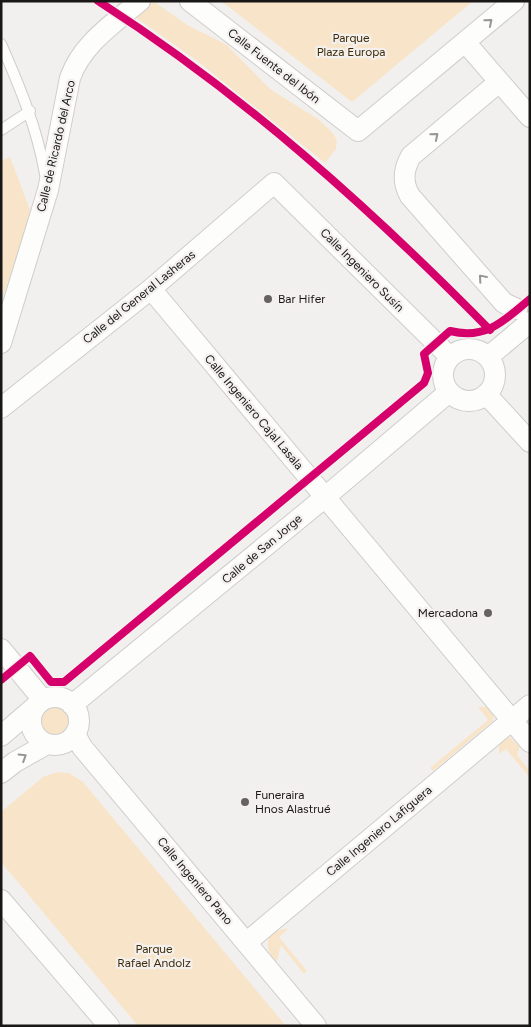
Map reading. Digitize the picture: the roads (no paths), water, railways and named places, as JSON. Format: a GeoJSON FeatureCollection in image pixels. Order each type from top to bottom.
{"type":"FeatureCollection","features":[{"type":"Feature","properties":{"kind":"street","name":"Calle de Ricardo del Arco"},"geometry":{"type":"LineString","coordinates":[[1,343],[48,190],[70,78],[75,64],[95,39],[140,1]]}},
{"type":"Feature","properties":{"kind":"street","name":"Calle Fuente del Ibón"},"geometry":{"type":"LineString","coordinates":[[190,1],[358,131],[465,42]]}},
{"type":"Feature","properties":{"kind":"street"},"geometry":{"type":"LineString","coordinates":[[514,1],[465,42],[530,118]]}},
{"type":"Feature","properties":{"kind":"street"},"geometry":{"type":"LineString","coordinates":[[488,357],[524,316],[504,303],[410,196],[406,189],[404,172],[411,156],[499,82]]}},
{"type":"Feature","properties":{"kind":"street","name":"Calle del General Lasheras"},"geometry":{"type":"LineString","coordinates":[[1,408],[151,288],[274,184]]}},
{"type":"Feature","properties":{"kind":"street","name":"Calle Ingeniero Susín"},"geometry":{"type":"LineString","coordinates":[[274,184],[450,357]]}},
{"type":"Feature","properties":{"kind":"street","name":"Calle Ingeniero Cajal Lasala"},"geometry":{"type":"LineString","coordinates":[[151,288],[324,498],[530,742]]}},
{"type":"Feature","properties":{"kind":"street"},"geometry":{"type":"LineString","coordinates":[[469,349],[476,350],[488,357],[495,376],[491,389],[486,394],[480,398],[467,401],[448,392],[443,374],[450,357],[469,349]]}},
{"type":"Feature","properties":{"kind":"street","name":"Calle de San Jorge"},"geometry":{"type":"LineString","coordinates":[[72,704],[324,498],[448,392]]}},
{"type":"Feature","properties":{"kind":"street"},"geometry":{"type":"LineString","coordinates":[[486,394],[530,442]]}},
{"type":"Feature","properties":{"kind":"street"},"geometry":{"type":"LineString","coordinates":[[1,649],[40,703]]}},
{"type":"Feature","properties":{"kind":"street"},"geometry":{"type":"LineString","coordinates":[[1,736],[40,703],[58,697],[72,704],[79,719],[75,734],[63,744],[47,744],[40,741],[31,728],[30,720],[40,703]]}},
{"type":"Feature","properties":{"kind":"street","name":"Calle Ingeniero Lafiguera"},"geometry":{"type":"LineString","coordinates":[[247,942],[530,705]]}},
{"type":"Feature","properties":{"kind":"street","name":"Calle Ingeniero Pano"},"geometry":{"type":"LineString","coordinates":[[75,734],[82,747],[316,1026]]}},
{"type":"Feature","properties":{"kind":"street"},"geometry":{"type":"LineString","coordinates":[[1,773],[14,762],[47,744]]}},
{"type":"Feature","properties":{"kind":"street"},"geometry":{"type":"LineString","coordinates":[[1,900],[109,1026]]}},
{"type":"Feature","properties":{"kind":"lane"},"geometry":{"type":"LineString","coordinates":[[1,44],[30,111],[40,145],[48,190]]}},
{"type":"Feature","properties":{"kind":"lane"},"geometry":{"type":"LineString","coordinates":[[1,130],[30,111]]}},
{"type":"Feature","properties":{"kind":"place","name":"Bar Hifer"},"geometry":{"type":"Point","coordinates":[268,299]}},
{"type":"Feature","properties":{"kind":"place","name":"Mercadona"},"geometry":{"type":"Point","coordinates":[488,613]}},
{"type":"Feature","properties":{"kind":"place","name":"Funeraira Hnos Alastrué"},"geometry":{"type":"Point","coordinates":[245,802]}},
{"type":"Feature","properties":{"kind":"park label","name":"Parque Plaza Europa"},"geometry":{"type":"Point","coordinates":[351,45]}},
{"type":"Feature","properties":{"kind":"park label","name":"Parque Rafael Andolz"},"geometry":{"type":"Point","coordinates":[154,956]}}]}
